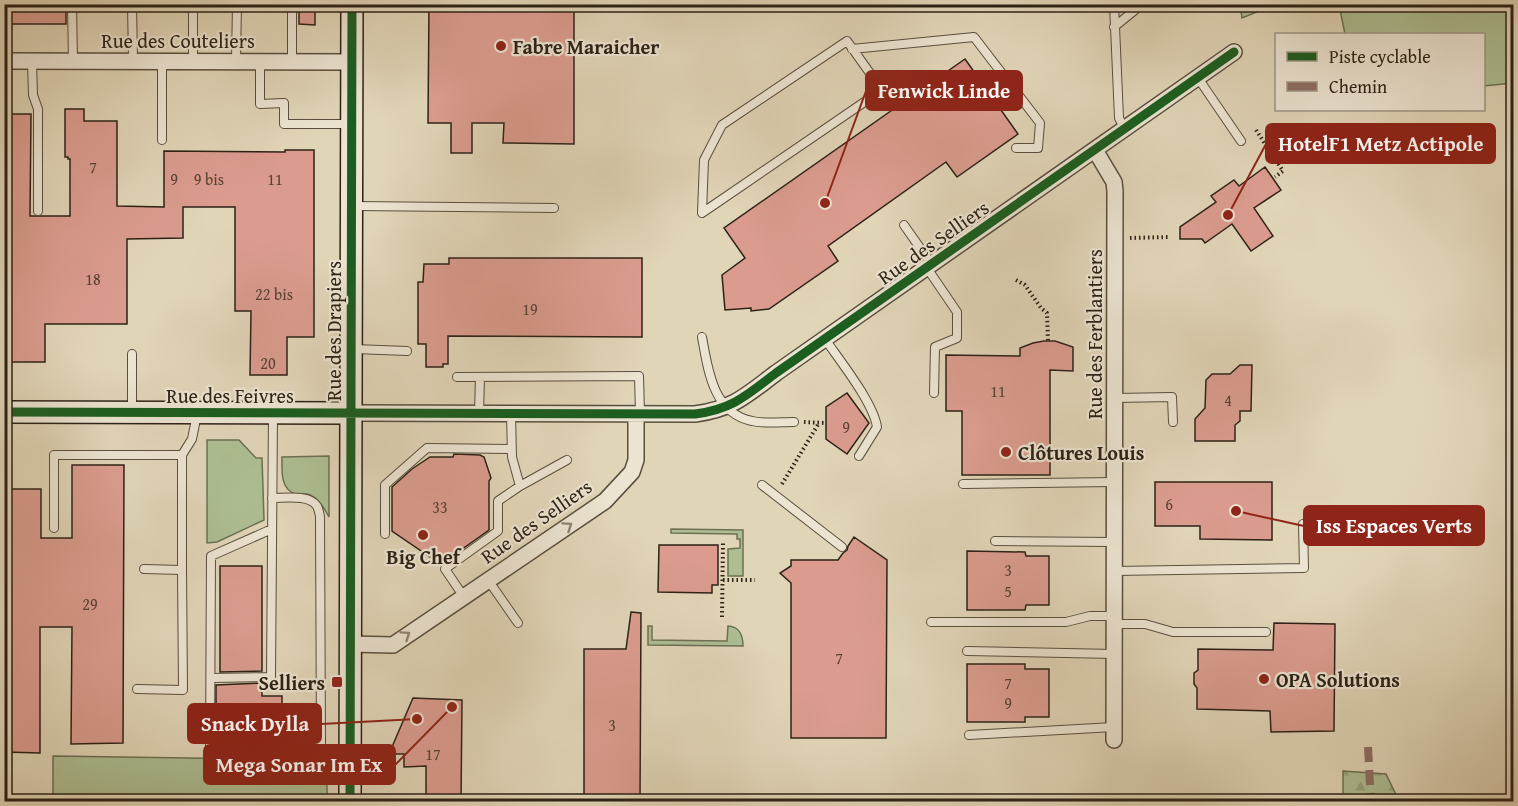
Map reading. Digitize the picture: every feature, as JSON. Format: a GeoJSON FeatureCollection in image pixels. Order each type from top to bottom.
{"type":"FeatureCollection","features":[{"type":"Feature","properties":{"kind":"street","name":"Rue des Drapiers"},"geometry":{"type":"LineString","coordinates":[[350,801],[352,4]]}},
{"type":"Feature","properties":{"kind":"street","name":"Rue des Selliers"},"geometry":{"type":"LineString","coordinates":[[350,644],[393,645],[605,501],[632,472],[636,460],[638,414],[711,412],[725,408],[741,399],[1234,52]]}},
{"type":"Feature","properties":{"kind":"street","name":"Rue des Couteliers"},"geometry":{"type":"LineString","coordinates":[[4,62],[352,62]]}},
{"type":"Feature","properties":{"kind":"street","name":"Rue des Ferblantiers"},"geometry":{"type":"LineString","coordinates":[[1095,150],[1114,182],[1114,734]]}},
{"type":"Feature","properties":{"kind":"street","name":"Rue des Feivres"},"geometry":{"type":"LineString","coordinates":[[4,412],[638,414]]}},
{"type":"Feature","properties":{"kind":"lane"},"geometry":{"type":"LineString","coordinates":[[72,4],[73,61]]}},
{"type":"Feature","properties":{"kind":"lane"},"geometry":{"type":"LineString","coordinates":[[132,4],[133,62]]}},
{"type":"Feature","properties":{"kind":"lane"},"geometry":{"type":"LineString","coordinates":[[193,4],[193,61]]}},
{"type":"Feature","properties":{"kind":"lane"},"geometry":{"type":"LineString","coordinates":[[236,62],[237,4]]}},
{"type":"Feature","properties":{"kind":"lane"},"geometry":{"type":"LineString","coordinates":[[291,62],[292,4]]}},
{"type":"Feature","properties":{"kind":"lane"},"geometry":{"type":"LineString","coordinates":[[1114,4],[1119,118],[1125,130]]}},
{"type":"Feature","properties":{"kind":"lane"},"geometry":{"type":"LineString","coordinates":[[1114,27],[1135,10],[1135,4]]}},
{"type":"Feature","properties":{"kind":"lane"},"geometry":{"type":"LineString","coordinates":[[852,49],[974,37],[1040,123],[1038,148],[1016,148]]}},
{"type":"Feature","properties":{"kind":"lane"},"geometry":{"type":"LineString","coordinates":[[846,41],[852,49],[882,90],[702,213],[704,160],[722,125],[846,41]]}},
{"type":"Feature","properties":{"kind":"lane"},"geometry":{"type":"LineString","coordinates":[[260,61],[260,104],[284,104],[284,124],[352,124]]}},
{"type":"Feature","properties":{"kind":"lane"},"geometry":{"type":"LineString","coordinates":[[32,62],[33,95],[38,110],[38,211]]}},
{"type":"Feature","properties":{"kind":"lane"},"geometry":{"type":"LineString","coordinates":[[162,62],[162,140]]}},
{"type":"Feature","properties":{"kind":"lane"},"geometry":{"type":"LineString","coordinates":[[1198,78],[1241,141]]}},
{"type":"Feature","properties":{"kind":"lane"},"geometry":{"type":"LineString","coordinates":[[352,206],[554,208]]}},
{"type":"Feature","properties":{"kind":"lane"},"geometry":{"type":"LineString","coordinates":[[904,225],[957,312],[957,338],[935,347],[934,393]]}},
{"type":"Feature","properties":{"kind":"lane"},"geometry":{"type":"LineString","coordinates":[[702,337],[710,379],[725,408],[746,420],[755,422],[794,422]]}},
{"type":"Feature","properties":{"kind":"lane"},"geometry":{"type":"LineString","coordinates":[[825,339],[875,416],[877,427],[859,456]]}},
{"type":"Feature","properties":{"kind":"lane"},"geometry":{"type":"LineString","coordinates":[[351,349],[406,351]]}},
{"type":"Feature","properties":{"kind":"lane"},"geometry":{"type":"LineString","coordinates":[[132,354],[132,412]]}},
{"type":"Feature","properties":{"kind":"lane"},"geometry":{"type":"LineString","coordinates":[[457,376],[639,376],[638,414]]}},
{"type":"Feature","properties":{"kind":"lane"},"geometry":{"type":"LineString","coordinates":[[479,413],[480,377]]}},
{"type":"Feature","properties":{"kind":"lane"},"geometry":{"type":"LineString","coordinates":[[1115,398],[1172,397],[1173,422]]}},
{"type":"Feature","properties":{"kind":"lane"},"geometry":{"type":"LineString","coordinates":[[137,689],[183,690],[182,455],[192,438],[197,413]]}},
{"type":"Feature","properties":{"kind":"lane"},"geometry":{"type":"LineString","coordinates":[[211,678],[271,677],[273,413]]}},
{"type":"Feature","properties":{"kind":"lane"},"geometry":{"type":"LineString","coordinates":[[511,414],[511,449],[520,486]]}},
{"type":"Feature","properties":{"kind":"lane"},"geometry":{"type":"LineString","coordinates":[[385,534],[385,485],[427,448],[511,449]]}},
{"type":"Feature","properties":{"kind":"lane"},"geometry":{"type":"LineString","coordinates":[[54,528],[54,455],[182,455]]}},
{"type":"Feature","properties":{"kind":"lane"},"geometry":{"type":"LineString","coordinates":[[464,597],[445,569],[498,531],[498,501],[567,460]]}},
{"type":"Feature","properties":{"kind":"lane"},"geometry":{"type":"LineString","coordinates":[[963,484],[1115,482]]}},
{"type":"Feature","properties":{"kind":"lane"},"geometry":{"type":"LineString","coordinates":[[762,485],[842,547]]}},
{"type":"Feature","properties":{"kind":"lane"},"geometry":{"type":"LineString","coordinates":[[272,498],[309,500],[318,507],[320,516],[321,746],[210,746],[212,556],[272,529]]}},
{"type":"Feature","properties":{"kind":"lane"},"geometry":{"type":"LineString","coordinates":[[1115,571],[1304,568],[1303,525]]}},
{"type":"Feature","properties":{"kind":"lane"},"geometry":{"type":"LineString","coordinates":[[994,541],[1115,542]]}},
{"type":"Feature","properties":{"kind":"lane"},"geometry":{"type":"LineString","coordinates":[[144,569],[182,570]]}},
{"type":"Feature","properties":{"kind":"lane"},"geometry":{"type":"LineString","coordinates":[[488,580],[518,623]]}},
{"type":"Feature","properties":{"kind":"lane"},"geometry":{"type":"LineString","coordinates":[[931,622],[1066,622],[1090,616],[1145,624],[1173,632],[1266,632]]}},
{"type":"Feature","properties":{"kind":"lane"},"geometry":{"type":"LineString","coordinates":[[967,651],[1115,654]]}},
{"type":"Feature","properties":{"kind":"lane"},"geometry":{"type":"LineString","coordinates":[[969,735],[1114,734]]}},
{"type":"Feature","properties":{"kind":"lane"},"geometry":{"type":"LineString","coordinates":[[350,801],[396,801]]}},
{"type":"Feature","properties":{"kind":"path"},"geometry":{"type":"LineString","coordinates":[[1256,130],[1283,171],[1275,177]]}},
{"type":"Feature","properties":{"kind":"path"},"geometry":{"type":"LineString","coordinates":[[1115,238],[1168,237]]}},
{"type":"Feature","properties":{"kind":"path"},"geometry":{"type":"LineString","coordinates":[[1016,280],[1025,285],[1047,313],[1048,341]]}},
{"type":"Feature","properties":{"kind":"path"},"geometry":{"type":"LineString","coordinates":[[794,422],[826,423]]}},
{"type":"Feature","properties":{"kind":"path"},"geometry":{"type":"LineString","coordinates":[[774,496],[819,423]]}},
{"type":"Feature","properties":{"kind":"path"},"geometry":{"type":"LineString","coordinates":[[722,617],[723,541]]}},
{"type":"Feature","properties":{"kind":"path"},"geometry":{"type":"LineString","coordinates":[[723,580],[755,580]]}},
{"type":"Feature","properties":{"kind":"green space"},"geometry":{"type":"Polygon","coordinates":[[[1240,4],[1274,4],[1274,5],[1242,18],[1240,4]]]}},
{"type":"Feature","properties":{"kind":"green space"},"geometry":{"type":"Polygon","coordinates":[[[1339,5],[1513,5],[1513,83],[1485,86],[1485,33],[1345,33],[1339,5]]]}},
{"type":"Feature","properties":{"kind":"green space"},"geometry":{"type":"Polygon","coordinates":[[[207,440],[239,440],[256,458],[262,458],[264,520],[217,542],[207,543],[207,440]]]}},
{"type":"Feature","properties":{"kind":"green space"},"geometry":{"type":"Polygon","coordinates":[[[329,456],[329,517],[313,497],[307,494],[296,494],[287,488],[283,479],[282,457],[329,456]]]}},
{"type":"Feature","properties":{"kind":"green space"},"geometry":{"type":"Polygon","coordinates":[[[671,529],[743,530],[743,576],[728,576],[728,549],[740,548],[740,539],[737,539],[737,534],[671,533],[671,529]]]}},
{"type":"Feature","properties":{"kind":"green space"},"geometry":{"type":"Polygon","coordinates":[[[648,626],[652,626],[652,640],[727,641],[728,626],[740,632],[743,646],[648,645],[648,626]]]}},
{"type":"Feature","properties":{"kind":"green space"},"geometry":{"type":"Polygon","coordinates":[[[53,756],[327,760],[327,801],[53,801],[53,756]]]}},
{"type":"Feature","properties":{"kind":"green space"},"geometry":{"type":"Polygon","coordinates":[[[1343,771],[1386,774],[1399,801],[1343,801],[1343,771]]]}},
{"type":"Feature","properties":{"kind":"building"},"geometry":{"type":"Polygon","coordinates":[[[4,4],[66,4],[66,24],[4,24],[4,4]]]}},
{"type":"Feature","properties":{"kind":"building"},"geometry":{"type":"Polygon","coordinates":[[[299,4],[315,4],[315,25],[299,24],[299,4]]]}},
{"type":"Feature","properties":{"kind":"building","name":"Fabre Maraicher"},"geometry":{"type":"Polygon","coordinates":[[[429,4],[574,4],[574,144],[503,143],[504,123],[472,123],[472,153],[451,153],[451,123],[428,123],[429,4]]]}},
{"type":"Feature","properties":{"kind":"building"},"geometry":{"type":"Polygon","coordinates":[[[965,59],[1018,134],[957,177],[946,162],[828,246],[838,261],[769,309],[725,310],[722,275],[745,258],[724,228],[965,59]]]}},
{"type":"Feature","properties":{"kind":"building"},"geometry":{"type":"Polygon","coordinates":[[[65,109],[84,109],[84,121],[117,121],[117,206],[164,207],[164,151],[285,152],[285,150],[314,150],[314,337],[287,337],[287,375],[250,375],[251,311],[235,311],[235,207],[183,207],[183,238],[127,239],[127,324],[45,324],[45,362],[4,362],[4,114],[31,114],[30,216],[70,216],[70,159],[65,157],[65,109]]]}},
{"type":"Feature","properties":{"kind":"building"},"geometry":{"type":"Polygon","coordinates":[[[1265,167],[1281,190],[1254,208],[1273,236],[1251,251],[1232,224],[1205,243],[1202,239],[1180,239],[1180,227],[1216,202],[1211,196],[1234,180],[1239,186],[1265,167]]]}},
{"type":"Feature","properties":{"kind":"building"},"geometry":{"type":"Polygon","coordinates":[[[449,258],[642,258],[642,337],[448,336],[448,364],[443,364],[443,367],[426,367],[426,344],[418,344],[418,282],[423,282],[424,264],[449,264],[449,258]]]}},
{"type":"Feature","properties":{"kind":"building"},"geometry":{"type":"Polygon","coordinates":[[[1044,341],[1055,341],[1073,347],[1073,371],[1050,370],[1050,475],[962,475],[962,411],[946,411],[946,355],[1020,356],[1020,348],[1044,341]]]}},
{"type":"Feature","properties":{"kind":"building"},"geometry":{"type":"Polygon","coordinates":[[[1240,365],[1252,365],[1251,411],[1240,411],[1240,421],[1235,425],[1235,441],[1195,441],[1195,419],[1205,408],[1206,380],[1212,374],[1230,374],[1240,365]]]}},
{"type":"Feature","properties":{"kind":"building"},"geometry":{"type":"Polygon","coordinates":[[[847,393],[869,423],[847,454],[826,439],[826,407],[847,393]]]}},
{"type":"Feature","properties":{"kind":"building"},"geometry":{"type":"Polygon","coordinates":[[[454,454],[484,457],[491,478],[489,481],[489,530],[451,557],[430,557],[392,531],[392,487],[430,457],[453,457],[454,454]]]}},
{"type":"Feature","properties":{"kind":"building"},"geometry":{"type":"Polygon","coordinates":[[[72,465],[124,465],[123,743],[71,744],[72,627],[40,627],[40,753],[4,752],[4,489],[41,489],[41,538],[72,538],[72,465]]]}},
{"type":"Feature","properties":{"kind":"building"},"geometry":{"type":"Polygon","coordinates":[[[1155,482],[1272,482],[1272,540],[1200,539],[1200,526],[1155,526],[1155,482]]]}},
{"type":"Feature","properties":{"kind":"building"},"geometry":{"type":"Polygon","coordinates":[[[854,537],[887,560],[886,738],[791,738],[791,583],[780,573],[791,566],[791,560],[838,560],[854,537]]]}},
{"type":"Feature","properties":{"kind":"building"},"geometry":{"type":"Polygon","coordinates":[[[659,545],[718,545],[718,585],[712,585],[712,593],[658,592],[659,545]]]}},
{"type":"Feature","properties":{"kind":"building"},"geometry":{"type":"Polygon","coordinates":[[[967,551],[1025,552],[1026,556],[1049,556],[1049,605],[1026,605],[1025,610],[967,610],[967,551]]]}},
{"type":"Feature","properties":{"kind":"building"},"geometry":{"type":"Polygon","coordinates":[[[220,566],[262,566],[262,671],[220,672],[220,566]]]}},
{"type":"Feature","properties":{"kind":"building"},"geometry":{"type":"Polygon","coordinates":[[[631,612],[641,613],[640,801],[584,801],[584,649],[626,649],[631,612]]]}},
{"type":"Feature","properties":{"kind":"building","name":"OPA Solutions"},"geometry":{"type":"Polygon","coordinates":[[[1274,623],[1335,624],[1334,731],[1271,732],[1270,711],[1197,709],[1194,673],[1198,670],[1198,649],[1273,650],[1274,623]]]}},
{"type":"Feature","properties":{"kind":"building"},"geometry":{"type":"Polygon","coordinates":[[[967,664],[1025,664],[1025,669],[1049,669],[1049,717],[1025,717],[1025,722],[967,722],[967,664]]]}},
{"type":"Feature","properties":{"kind":"building"},"geometry":{"type":"Polygon","coordinates":[[[262,683],[262,696],[282,696],[282,740],[216,740],[216,685],[262,683]]]}},
{"type":"Feature","properties":{"kind":"building"},"geometry":{"type":"Polygon","coordinates":[[[413,698],[462,700],[461,801],[426,801],[426,766],[404,767],[404,754],[389,754],[413,698]]]}},
{"type":"Feature","properties":{"kind":"marked path"},"geometry":{"type":"LineString","coordinates":[[1368,747],[1371,802]]}},
{"type":"Feature","properties":{"kind":"cycle path"},"geometry":{"type":"LineString","coordinates":[[350,802],[352,4]]}},
{"type":"Feature","properties":{"kind":"cycle path"},"geometry":{"type":"LineString","coordinates":[[4,412],[695,414],[720,409],[748,394],[1234,52]]}},
{"type":"Feature","properties":{"kind":"place","name":"Fabre Maraicher"},"geometry":{"type":"Point","coordinates":[501,46]}},
{"type":"Feature","properties":{"kind":"place","name":"Fenwick Linde"},"geometry":{"type":"Point","coordinates":[825,203]}},
{"type":"Feature","properties":{"kind":"place","name":"HotelF1 Metz Actipole"},"geometry":{"type":"Point","coordinates":[1228,215]}},
{"type":"Feature","properties":{"kind":"place","name":"Clôtures Louis"},"geometry":{"type":"Point","coordinates":[1006,452]}},
{"type":"Feature","properties":{"kind":"place","name":"Iss Espaces Verts"},"geometry":{"type":"Point","coordinates":[1236,511]}},
{"type":"Feature","properties":{"kind":"place","name":"Big Chef"},"geometry":{"type":"Point","coordinates":[423,535]}},
{"type":"Feature","properties":{"kind":"place","name":"OPA Solutions"},"geometry":{"type":"Point","coordinates":[1264,679]}},
{"type":"Feature","properties":{"kind":"place","name":"Selliers"},"geometry":{"type":"Point","coordinates":[337,682]}},
{"type":"Feature","properties":{"kind":"place","name":"Mega Sonar Im Ex"},"geometry":{"type":"Point","coordinates":[452,707]}},
{"type":"Feature","properties":{"kind":"place","name":"Snack Dylla"},"geometry":{"type":"Point","coordinates":[417,719]}}]}
